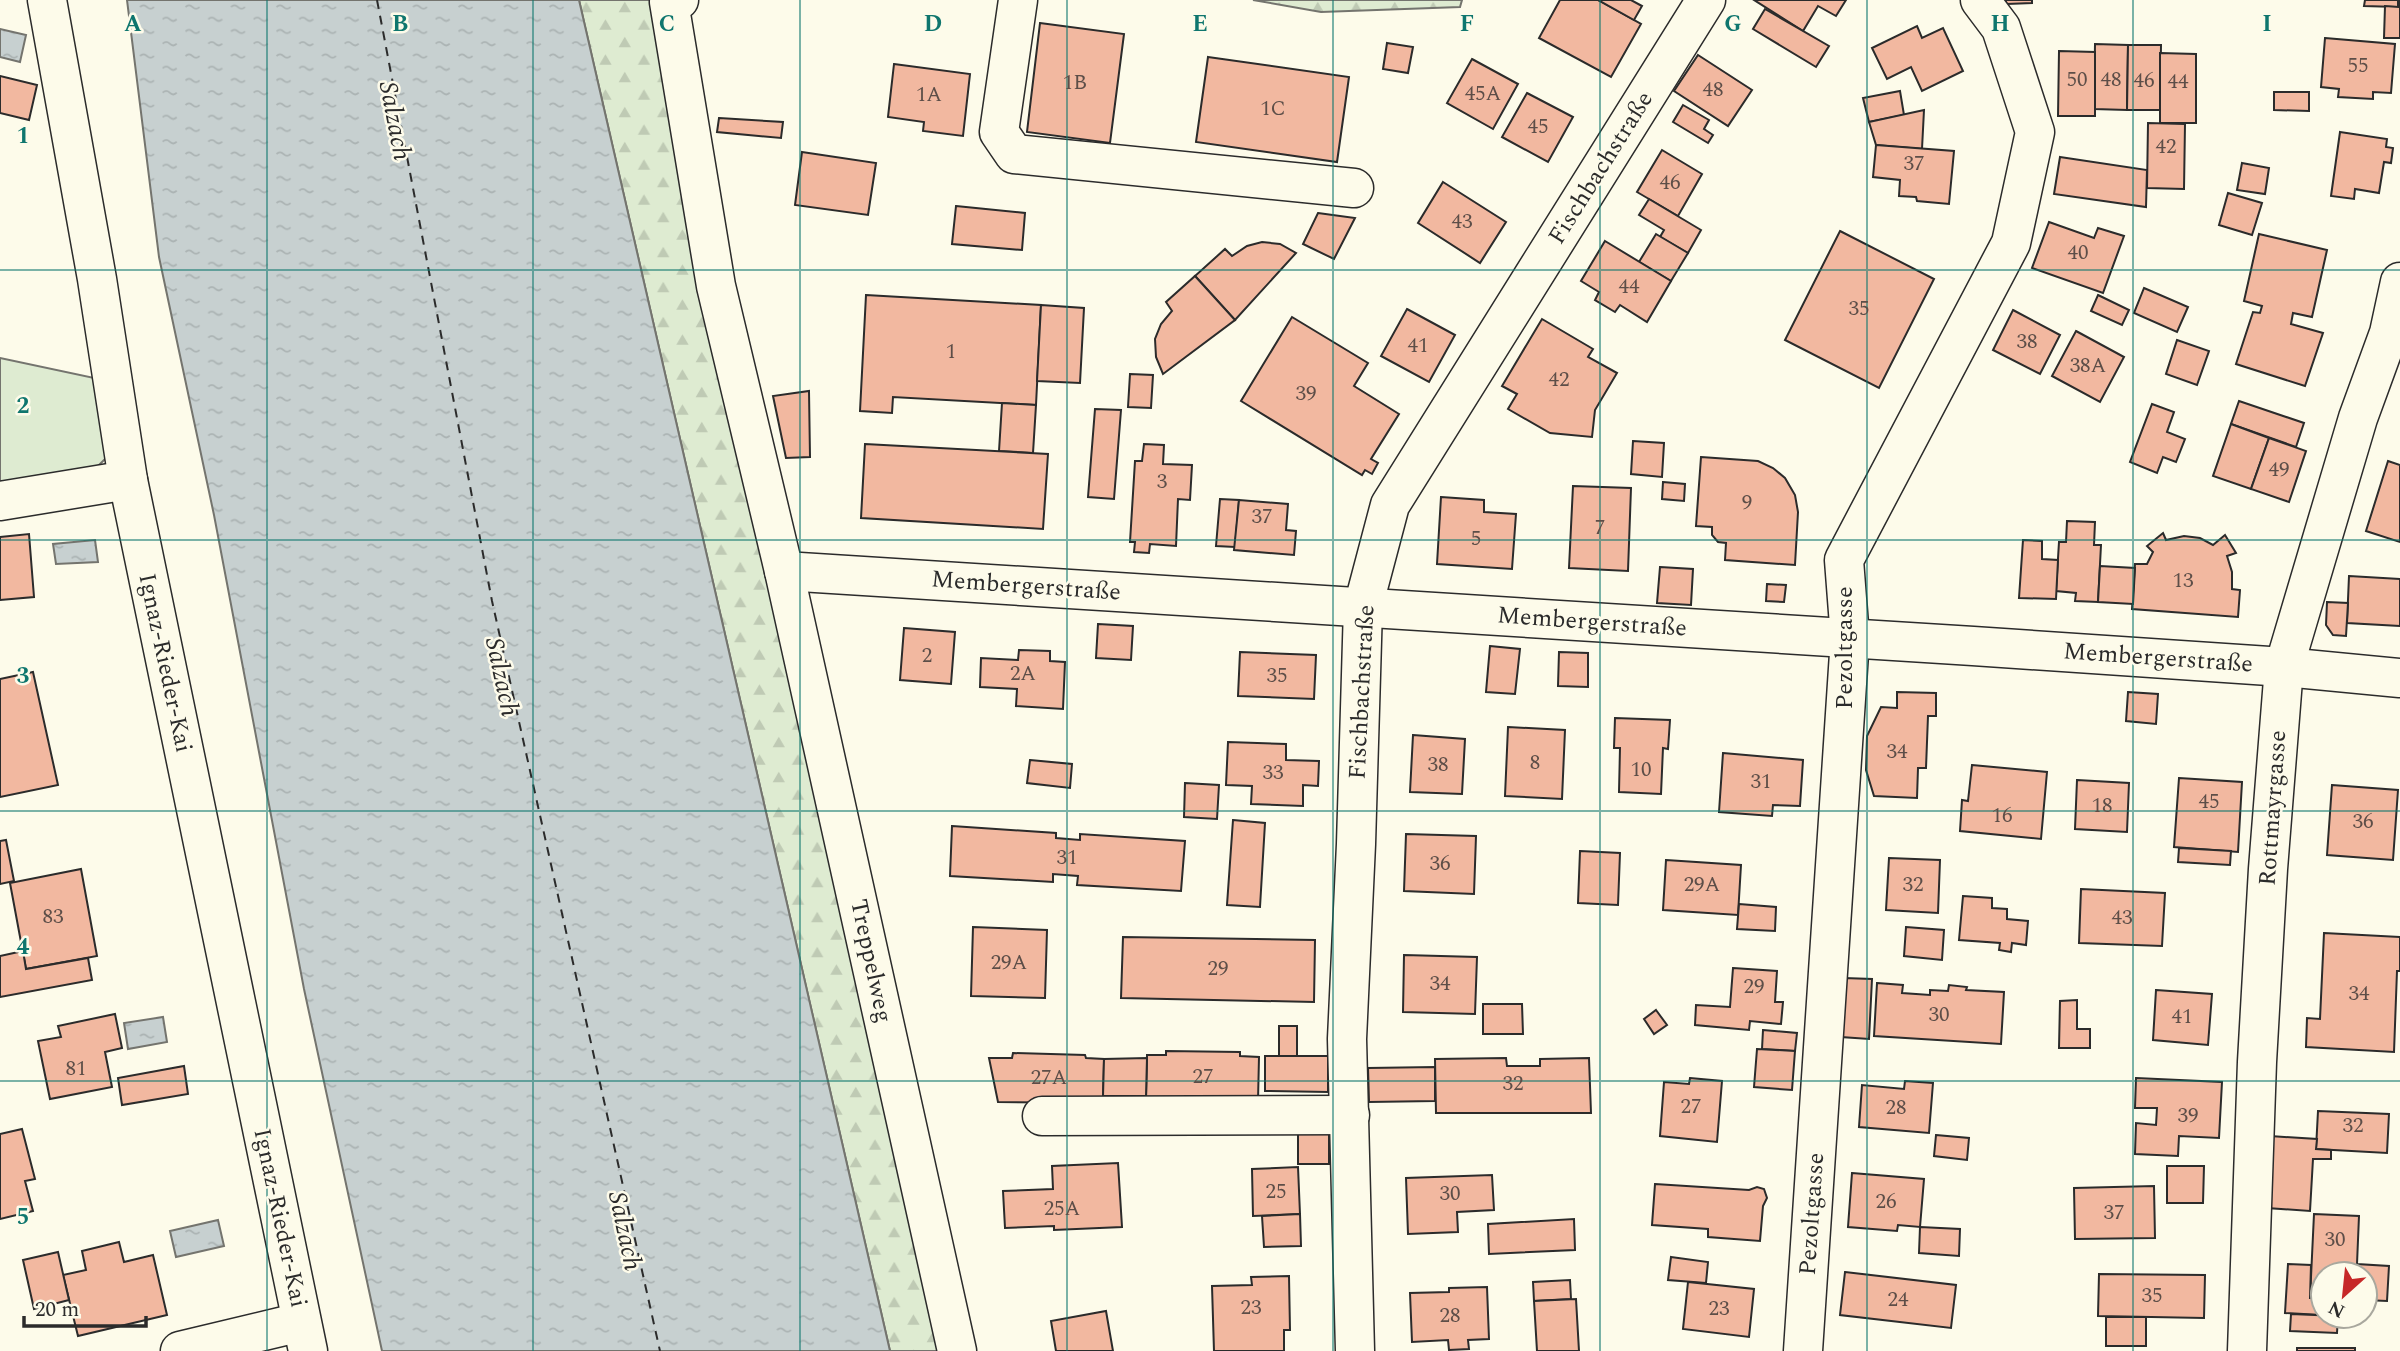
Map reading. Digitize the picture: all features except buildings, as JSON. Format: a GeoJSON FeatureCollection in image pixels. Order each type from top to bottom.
{"type":"FeatureCollection","features":[{"type":"Feature","properties":{"kind":"street","name":"Ignaz-Rieder-Kai"},"geometry":{"type":"LineString","coordinates":[[47,0],[97,279],[128,480],[304,1336],[180,1351]]}},
{"type":"Feature","properties":{"kind":"street","name":"Treppelweg"},"geometry":{"type":"LineString","coordinates":[[679,0],[669,2],[716,286],[784,570],[957,1351]]}},
{"type":"Feature","properties":{"kind":"street"},"geometry":{"type":"LineString","coordinates":[[1018,0],[999,132],[1014,154],[1354,188]]}},
{"type":"Feature","properties":{"kind":"street","name":"Fischbachstraße"},"geometry":{"type":"LineString","coordinates":[[1355,1351],[1347,1039],[1363,607],[1390,505],[1706,0]]}},
{"type":"Feature","properties":{"kind":"street","name":"Pezoltgasse"},"geometry":{"type":"LineString","coordinates":[[1803,1351],[1850,638],[1844,560],[2011,243],[2035,132],[2001,28],[1980,0]]}},
{"type":"Feature","properties":{"kind":"street","name":"Rottmayrgasse"},"geometry":{"type":"LineString","coordinates":[[2247,1351],[2259,1035],[2268,869],[2284,667],[2358,418],[2389,333],[2400,282]]}},
{"type":"Feature","properties":{"kind":"street"},"geometry":{"type":"LineString","coordinates":[[0,501],[128,480]]}},
{"type":"Feature","properties":{"kind":"street","name":"Membergerstraße"},"geometry":{"type":"LineString","coordinates":[[784,570],[2284,667],[2400,678]]}},
{"type":"Feature","properties":{"kind":"street"},"geometry":{"type":"LineString","coordinates":[[1042,1116],[1350,1115]]}},
{"type":"Feature","properties":{"kind":"green space"},"geometry":{"type":"Polygon","coordinates":[[[579,0],[658,0],[944,1351],[890,1351],[579,0]]]}},
{"type":"Feature","properties":{"kind":"green space"},"geometry":{"type":"Polygon","coordinates":[[[1253,0],[1462,0],[1460,7],[1321,12],[1253,0]]]}},
{"type":"Feature","properties":{"kind":"green space"},"geometry":{"type":"Polygon","coordinates":[[[0,358],[99,379],[106,458],[97,467],[0,483],[0,358]]]}},
{"type":"Feature","properties":{"kind":"water","name":"Salzach"},"geometry":{"type":"Polygon","coordinates":[[[127,0],[579,0],[890,1351],[382,1351],[304,989],[214,515],[159,257],[127,0]]]}},
{"type":"Feature","properties":{"kind":"water"},"geometry":{"type":"Polygon","coordinates":[[[0,29],[26,35],[20,62],[0,57],[0,29]]]}},
{"type":"Feature","properties":{"kind":"water"},"geometry":{"type":"Polygon","coordinates":[[[95,540],[98,562],[56,564],[53,544],[95,540]]]}},
{"type":"Feature","properties":{"kind":"water"},"geometry":{"type":"Polygon","coordinates":[[[163,1017],[167,1042],[128,1049],[124,1023],[163,1017]]]}},
{"type":"Feature","properties":{"kind":"water"},"geometry":{"type":"Polygon","coordinates":[[[218,1220],[224,1246],[176,1257],[170,1231],[218,1220]]]}},
{"type":"Feature","properties":{"kind":"ferry route"},"geometry":{"type":"LineString","coordinates":[[377,0],[492,601],[660,1351]]}}]}
